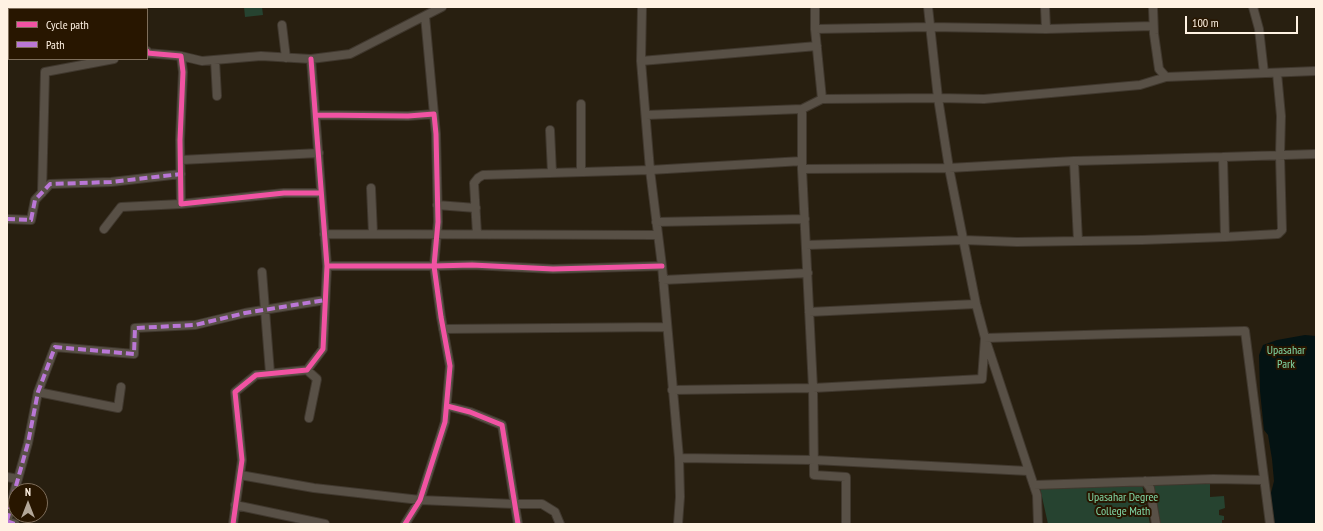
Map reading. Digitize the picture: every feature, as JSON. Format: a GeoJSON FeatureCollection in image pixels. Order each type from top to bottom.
{"type":"FeatureCollection","features":[{"type":"Feature","properties":{"kind":"street"},"geometry":{"type":"LineString","coordinates":[[148,52],[181,56],[202,61],[261,56],[311,59],[350,54],[442,7]]}},
{"type":"Feature","properties":{"kind":"street"},"geometry":{"type":"LineString","coordinates":[[642,7],[642,61],[650,170],[662,266],[679,458],[680,497],[678,524]]}},
{"type":"Feature","properties":{"kind":"street"},"geometry":{"type":"LineString","coordinates":[[815,7],[815,29],[822,100]]}},
{"type":"Feature","properties":{"kind":"street"},"geometry":{"type":"LineString","coordinates":[[928,7],[938,98],[949,168],[976,304],[985,338],[1037,495],[1038,524]]}},
{"type":"Feature","properties":{"kind":"street"},"geometry":{"type":"LineString","coordinates":[[1045,7],[1046,29]]}},
{"type":"Feature","properties":{"kind":"street"},"geometry":{"type":"LineString","coordinates":[[1153,7],[1153,26],[1160,69],[1166,77]]}},
{"type":"Feature","properties":{"kind":"street"},"geometry":{"type":"LineString","coordinates":[[1253,7],[1259,29],[1264,73]]}},
{"type":"Feature","properties":{"kind":"street"},"geometry":{"type":"LineString","coordinates":[[406,524],[420,500],[445,422],[450,366],[434,266],[437,234],[436,134],[425,16]]}},
{"type":"Feature","properties":{"kind":"street"},"geometry":{"type":"LineString","coordinates":[[282,25],[286,58]]}},
{"type":"Feature","properties":{"kind":"street"},"geometry":{"type":"LineString","coordinates":[[815,29],[930,27],[1046,29],[1153,26]]}},
{"type":"Feature","properties":{"kind":"street"},"geometry":{"type":"LineString","coordinates":[[642,61],[817,46]]}},
{"type":"Feature","properties":{"kind":"street"},"geometry":{"type":"LineString","coordinates":[[181,56],[183,72],[181,204]]}},
{"type":"Feature","properties":{"kind":"street"},"geometry":{"type":"LineString","coordinates":[[307,370],[323,348],[327,266],[311,59]]}},
{"type":"Feature","properties":{"kind":"street"},"geometry":{"type":"LineString","coordinates":[[42,193],[45,72],[109,60]]}},
{"type":"Feature","properties":{"kind":"street"},"geometry":{"type":"LineString","coordinates":[[215,60],[217,96]]}},
{"type":"Feature","properties":{"kind":"street"},"geometry":{"type":"LineString","coordinates":[[646,115],[802,109],[822,100],[938,98],[984,99],[1140,85],[1166,77],[1316,71]]}},
{"type":"Feature","properties":{"kind":"street"},"geometry":{"type":"LineString","coordinates":[[806,245],[963,240],[1017,242],[1142,240],[1278,234],[1282,230],[1280,155],[1281,116],[1277,73]]}},
{"type":"Feature","properties":{"kind":"street"},"geometry":{"type":"LineString","coordinates":[[581,104],[582,172]]}},
{"type":"Feature","properties":{"kind":"street"},"geometry":{"type":"LineString","coordinates":[[802,109],[802,165],[808,273],[814,475],[846,478],[846,524]]}},
{"type":"Feature","properties":{"kind":"street"},"geometry":{"type":"LineString","coordinates":[[316,115],[408,116],[434,114]]}},
{"type":"Feature","properties":{"kind":"street"},"geometry":{"type":"LineString","coordinates":[[550,130],[552,173]]}},
{"type":"Feature","properties":{"kind":"street"},"geometry":{"type":"LineString","coordinates":[[181,160],[319,153]]}},
{"type":"Feature","properties":{"kind":"street"},"geometry":{"type":"LineString","coordinates":[[477,234],[474,183],[478,178],[483,176],[802,165],[949,168],[1074,161],[1223,158],[1316,154]]}},
{"type":"Feature","properties":{"kind":"street"},"geometry":{"type":"LineString","coordinates":[[1223,158],[1225,237]]}},
{"type":"Feature","properties":{"kind":"street"},"geometry":{"type":"LineString","coordinates":[[1074,161],[1078,241]]}},
{"type":"Feature","properties":{"kind":"street"},"geometry":{"type":"LineString","coordinates":[[7,218],[31,220],[35,200],[50,184],[111,182],[181,174]]}},
{"type":"Feature","properties":{"kind":"street"},"geometry":{"type":"LineString","coordinates":[[371,188],[373,234]]}},
{"type":"Feature","properties":{"kind":"street"},"geometry":{"type":"LineString","coordinates":[[104,229],[121,207],[181,204],[284,193],[321,193]]}},
{"type":"Feature","properties":{"kind":"street"},"geometry":{"type":"LineString","coordinates":[[437,206],[476,208]]}},
{"type":"Feature","properties":{"kind":"street"},"geometry":{"type":"LineString","coordinates":[[656,222],[805,219]]}},
{"type":"Feature","properties":{"kind":"street"},"geometry":{"type":"LineString","coordinates":[[324,234],[658,235]]}},
{"type":"Feature","properties":{"kind":"street"},"geometry":{"type":"LineString","coordinates":[[327,266],[472,265],[553,269],[662,266]]}},
{"type":"Feature","properties":{"kind":"street"},"geometry":{"type":"LineString","coordinates":[[262,272],[270,373]]}},
{"type":"Feature","properties":{"kind":"street"},"geometry":{"type":"LineString","coordinates":[[663,280],[808,273]]}},
{"type":"Feature","properties":{"kind":"street"},"geometry":{"type":"LineString","coordinates":[[15,524],[7,522],[28,443],[38,392],[55,347],[134,354],[135,328],[196,325],[264,310],[325,300]]}},
{"type":"Feature","properties":{"kind":"street"},"geometry":{"type":"LineString","coordinates":[[809,312],[976,304]]}},
{"type":"Feature","properties":{"kind":"street"},"geometry":{"type":"LineString","coordinates":[[443,328],[667,327]]}},
{"type":"Feature","properties":{"kind":"street"},"geometry":{"type":"LineString","coordinates":[[985,338],[1246,331],[1270,524]]}},
{"type":"Feature","properties":{"kind":"street"},"geometry":{"type":"LineString","coordinates":[[672,390],[812,388],[982,379],[985,338]]}},
{"type":"Feature","properties":{"kind":"street"},"geometry":{"type":"LineString","coordinates":[[233,524],[242,460],[235,392],[256,375],[307,370],[317,379],[309,418]]}},
{"type":"Feature","properties":{"kind":"street"},"geometry":{"type":"LineString","coordinates":[[38,392],[118,408],[121,387]]}},
{"type":"Feature","properties":{"kind":"street"},"geometry":{"type":"LineString","coordinates":[[446,406],[470,412],[502,425],[518,524]]}},
{"type":"Feature","properties":{"kind":"street"},"geometry":{"type":"LineString","coordinates":[[679,458],[814,460],[1028,471]]}},
{"type":"Feature","properties":{"kind":"street"},"geometry":{"type":"LineString","coordinates":[[240,475],[314,488],[420,500],[542,504],[555,512],[560,524]]}},
{"type":"Feature","properties":{"kind":"street"},"geometry":{"type":"LineString","coordinates":[[7,477],[18,480]]}},
{"type":"Feature","properties":{"kind":"street"},"geometry":{"type":"LineString","coordinates":[[1034,485],[1213,479],[1264,480]]}},
{"type":"Feature","properties":{"kind":"street"},"geometry":{"type":"LineString","coordinates":[[1145,482],[1150,488],[1156,524]]}},
{"type":"Feature","properties":{"kind":"street"},"geometry":{"type":"LineString","coordinates":[[236,505],[325,524]]}},
{"type":"Feature","properties":{"kind":"green space"},"geometry":{"type":"Polygon","coordinates":[[[244,7],[262,7],[263,15],[245,17],[244,7]]]}},
{"type":"Feature","properties":{"kind":"green space"},"geometry":{"type":"Polygon","coordinates":[[[1210,480],[1210,497],[1224,496],[1225,508],[1219,510],[1219,515],[1224,516],[1222,524],[1158,524],[1152,484],[1210,480]]]}},
{"type":"Feature","properties":{"kind":"green space","name":"Upasahar Degree College Math"},"geometry":{"type":"Polygon","coordinates":[[[1142,484],[1150,524],[1048,524],[1040,488],[1142,484]]]}},
{"type":"Feature","properties":{"kind":"shaded area","name":"Upasahar Park"},"geometry":{"type":"Polygon","coordinates":[[[1305,335],[1316,336],[1316,524],[1272,524],[1271,493],[1274,481],[1268,435],[1264,430],[1260,391],[1259,355],[1263,345],[1277,340],[1305,335]]]}},
{"type":"Feature","properties":{"kind":"marked path"},"geometry":{"type":"LineString","coordinates":[[7,219],[31,220],[35,200],[50,184],[111,182],[181,174]]}},
{"type":"Feature","properties":{"kind":"marked path"},"geometry":{"type":"LineString","coordinates":[[7,521],[28,443],[38,392],[55,347],[134,354],[135,328],[195,325],[245,313],[325,300]]}},
{"type":"Feature","properties":{"kind":"marked path"},"geometry":{"type":"LineString","coordinates":[[7,521],[15,524]]}},
{"type":"Feature","properties":{"kind":"cycle path"},"geometry":{"type":"LineString","coordinates":[[148,53],[181,56],[183,72],[180,140],[181,204],[284,193],[321,193]]}},
{"type":"Feature","properties":{"kind":"cycle path"},"geometry":{"type":"LineString","coordinates":[[233,524],[242,460],[235,392],[256,375],[307,370],[323,349],[327,266],[311,59]]}},
{"type":"Feature","properties":{"kind":"cycle path"},"geometry":{"type":"LineString","coordinates":[[316,115],[408,116],[434,114],[436,134],[438,222],[434,266],[327,266]]}},
{"type":"Feature","properties":{"kind":"cycle path"},"geometry":{"type":"LineString","coordinates":[[405,524],[420,500],[445,422],[450,366],[434,266],[472,265],[553,269],[662,266]]}},
{"type":"Feature","properties":{"kind":"cycle path"},"geometry":{"type":"LineString","coordinates":[[447,406],[470,412],[502,425],[518,524]]}}]}
